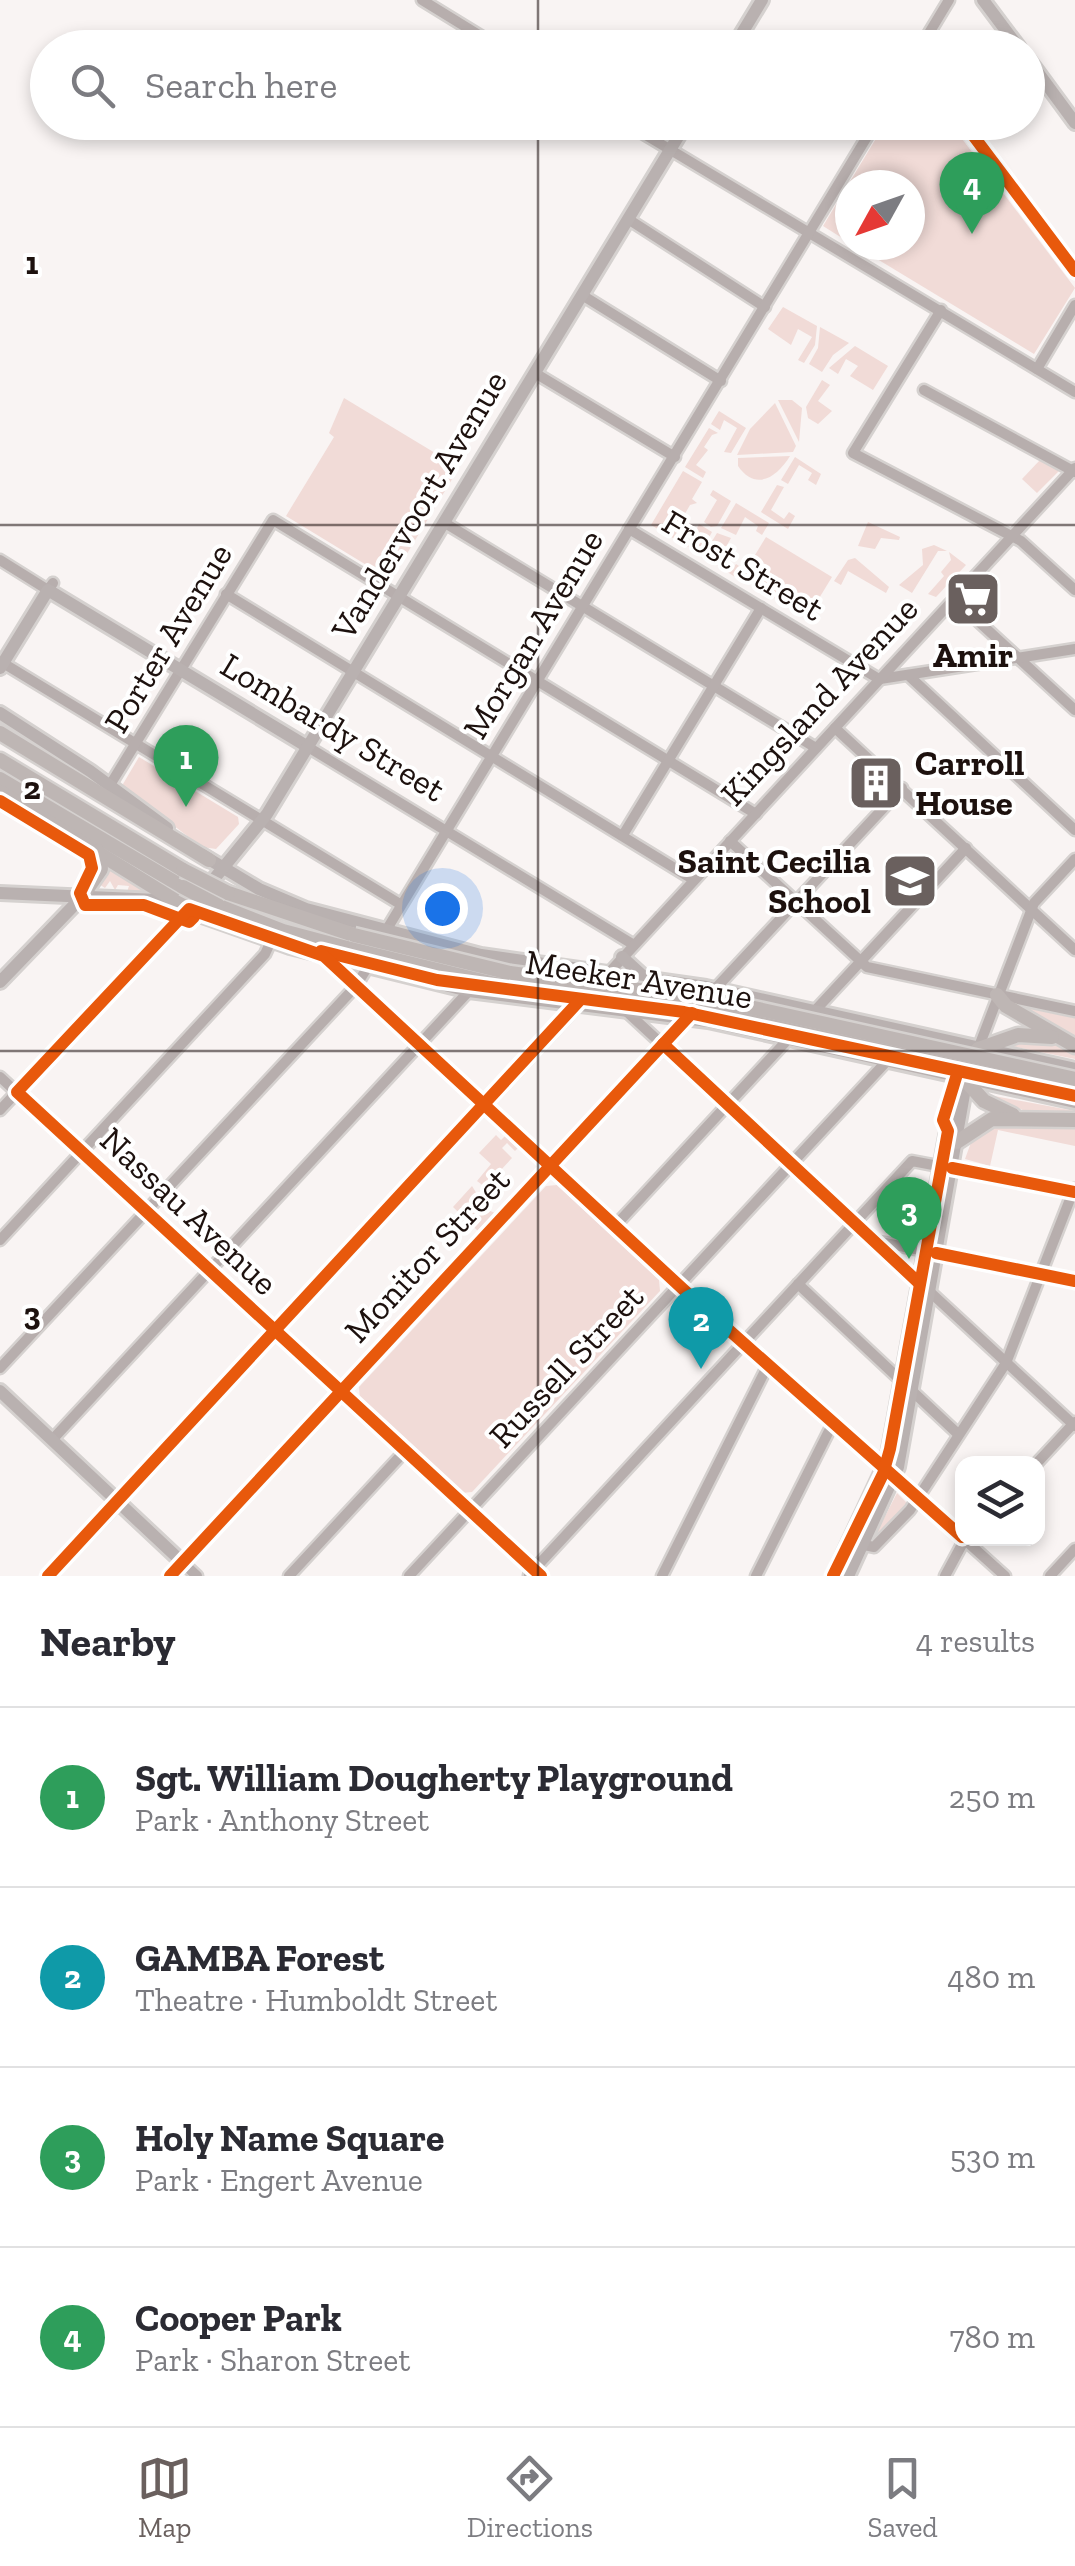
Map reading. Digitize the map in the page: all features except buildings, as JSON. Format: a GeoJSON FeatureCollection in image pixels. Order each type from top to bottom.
{"type":"FeatureCollection","features":[{"type":"Feature","properties":{"kind":"highway"},"geometry":{"type":"LineString","coordinates":[[0,733],[216,864]]}},
{"type":"Feature","properties":{"kind":"highway"},"geometry":{"type":"LineString","coordinates":[[0,749],[44,784]]}},
{"type":"Feature","properties":{"kind":"highway"},"geometry":{"type":"LineString","coordinates":[[0,760],[224,899],[283,931],[497,971],[722,1000],[1075,1079]]}},
{"type":"Feature","properties":{"kind":"highway"},"geometry":{"type":"LineString","coordinates":[[0,779],[182,888],[224,899]]}},
{"type":"Feature","properties":{"kind":"highway"},"geometry":{"type":"LineString","coordinates":[[0,792],[188,910]]}},
{"type":"Feature","properties":{"kind":"highway"},"geometry":{"type":"LineString","coordinates":[[81,898],[101,870],[98,851]]}},
{"type":"Feature","properties":{"kind":"highway"},"geometry":{"type":"LineString","coordinates":[[350,942],[510,987],[713,1013],[1075,1093]]}},
{"type":"Feature","properties":{"kind":"highway"},"geometry":{"type":"LineString","coordinates":[[997,995],[1006,1006],[1072,1044]]}},
{"type":"Feature","properties":{"kind":"highway"},"geometry":{"type":"LineString","coordinates":[[978,1049],[1025,1034],[1072,1044]]}},
{"type":"Feature","properties":{"kind":"highway"},"geometry":{"type":"LineString","coordinates":[[966,1081],[990,1104],[1025,1119]]}},
{"type":"Feature","properties":{"kind":"highway"},"geometry":{"type":"LineString","coordinates":[[957,1142],[988,1120],[1075,1120]]}},
{"type":"Feature","properties":{"kind":"main road"},"geometry":{"type":"LineString","coordinates":[[744,30],[762,0]]}},
{"type":"Feature","properties":{"kind":"main road"},"geometry":{"type":"LineString","coordinates":[[982,0],[1004,30]]}},
{"type":"Feature","properties":{"kind":"main road"},"geometry":{"type":"LineString","coordinates":[[1045,82],[1075,122]]}},
{"type":"Feature","properties":{"kind":"main road","name":"Vandervoort Avenue"},"geometry":{"type":"LineString","coordinates":[[188,910],[216,864],[262,820],[676,140]]}},
{"type":"Feature","properties":{"kind":"main road"},"geometry":{"type":"LineString","coordinates":[[2,666],[51,586]]}},
{"type":"Feature","properties":{"kind":"main road","name":"Lombardy Street"},"geometry":{"type":"LineString","coordinates":[[51,586],[308,747]]}},
{"type":"Feature","properties":{"kind":"main road","name":"Meeker Avenue"},"geometry":{"type":"LineString","coordinates":[[0,713],[110,785],[216,864],[293,904],[511,962],[715,989],[1075,1069]]}},
{"type":"Feature","properties":{"kind":"main road","name":"Meeker Avenue"},"geometry":{"type":"LineString","coordinates":[[0,893],[141,898],[324,956],[470,991],[688,1018],[1075,1102]]}},
{"type":"Feature","properties":{"kind":"main road"},"geometry":{"type":"LineString","coordinates":[[0,982],[81,898]]}},
{"type":"Feature","properties":{"kind":"main road"},"geometry":{"type":"LineString","coordinates":[[622,957],[648,980]]}},
{"type":"Feature","properties":{"kind":"main road"},"geometry":{"type":"LineString","coordinates":[[848,1576],[864,1545],[890,1472],[947,1166],[954,1104],[978,1049]]}},
{"type":"Feature","properties":{"kind":"main road"},"geometry":{"type":"LineString","coordinates":[[947,1166],[957,1142],[966,1081]]}},
{"type":"Feature","properties":{"kind":"main road"},"geometry":{"type":"LineString","coordinates":[[0,1392],[182,1562]]}},
{"type":"Feature","properties":{"kind":"main road"},"geometry":{"type":"LineString","coordinates":[[833,1576],[890,1472]]}},
{"type":"Feature","properties":{"kind":"main road","name":"Kingsland Avenue"},"geometry":{"type":"LineString","coordinates":[[48,1576],[118,1501]]}},
{"type":"Feature","properties":{"kind":"main road","name":"Monitor Street"},"geometry":{"type":"LineString","coordinates":[[170,1576],[182,1562]]}},
{"type":"Feature","properties":{"kind":"street"},"geometry":{"type":"LineString","coordinates":[[422,0],[471,30]]}},
{"type":"Feature","properties":{"kind":"street"},"geometry":{"type":"LineString","coordinates":[[931,30],[949,0]]}},
{"type":"Feature","properties":{"kind":"street"},"geometry":{"type":"LineString","coordinates":[[653,140],[1075,392]]}},
{"type":"Feature","properties":{"kind":"street","name":"Morgan Avenue"},"geometry":{"type":"LineString","coordinates":[[0,1368],[356,986],[400,904],[865,140]]}},
{"type":"Feature","properties":{"kind":"street"},"geometry":{"type":"LineString","coordinates":[[977,140],[1075,271]]}},
{"type":"Feature","properties":{"kind":"street"},"geometry":{"type":"LineString","coordinates":[[628,220],[765,307]]}},
{"type":"Feature","properties":{"kind":"street"},"geometry":{"type":"LineString","coordinates":[[582,295],[721,380]]}},
{"type":"Feature","properties":{"kind":"street"},"geometry":{"type":"LineString","coordinates":[[1036,368],[1075,305]]}},
{"type":"Feature","properties":{"kind":"street"},"geometry":{"type":"LineString","coordinates":[[940,310],[853,453],[1012,536],[1075,590]]}},
{"type":"Feature","properties":{"kind":"street"},"geometry":{"type":"LineString","coordinates":[[535,372],[675,457]]}},
{"type":"Feature","properties":{"kind":"street"},"geometry":{"type":"LineString","coordinates":[[924,390],[1074,470]]}},
{"type":"Feature","properties":{"kind":"street","name":"Kingsland Avenue"},"geometry":{"type":"LineString","coordinates":[[118,1501],[577,1006],[584,989],[606,974],[634,945],[1074,470]]}},
{"type":"Feature","properties":{"kind":"street","name":"Porter Avenue"},"geometry":{"type":"LineString","coordinates":[[110,785],[272,520],[400,597]]}},
{"type":"Feature","properties":{"kind":"street"},"geometry":{"type":"LineString","coordinates":[[445,523],[816,748]]}},
{"type":"Feature","properties":{"kind":"street","name":"Frost Street"},"geometry":{"type":"LineString","coordinates":[[629,529],[879,680]]}},
{"type":"Feature","properties":{"kind":"street","name":"Lombardy Street"},"geometry":{"type":"LineString","coordinates":[[0,560],[51,586]]}},
{"type":"Feature","properties":{"kind":"street"},"geometry":{"type":"LineString","coordinates":[[226,594],[694,880]]}},
{"type":"Feature","properties":{"kind":"street"},"geometry":{"type":"LineString","coordinates":[[400,597],[756,814]]}},
{"type":"Feature","properties":{"kind":"street"},"geometry":{"type":"LineString","coordinates":[[954,599],[1075,710]]}},
{"type":"Feature","properties":{"kind":"street"},"geometry":{"type":"LineString","coordinates":[[623,834],[760,608]]}},
{"type":"Feature","properties":{"kind":"street"},"geometry":{"type":"LineString","coordinates":[[879,680],[1075,648]]}},
{"type":"Feature","properties":{"kind":"street"},"geometry":{"type":"LineString","coordinates":[[902,656],[914,674],[1075,830]]}},
{"type":"Feature","properties":{"kind":"street"},"geometry":{"type":"LineString","coordinates":[[2,666],[400,904]]}},
{"type":"Feature","properties":{"kind":"street"},"geometry":{"type":"LineString","coordinates":[[835,728],[1075,950]]}},
{"type":"Feature","properties":{"kind":"street","name":"Lombardy Street"},"geometry":{"type":"LineString","coordinates":[[308,747],[634,945]]}},
{"type":"Feature","properties":{"kind":"street"},"geometry":{"type":"LineString","coordinates":[[715,989],[902,788]]}},
{"type":"Feature","properties":{"kind":"street"},"geometry":{"type":"LineString","coordinates":[[730,841],[867,966],[1075,1011]]}},
{"type":"Feature","properties":{"kind":"street"},"geometry":{"type":"LineString","coordinates":[[614,1226],[966,848]]}},
{"type":"Feature","properties":{"kind":"street"},"geometry":{"type":"LineString","coordinates":[[978,1049],[1032,909],[1075,858]]}},
{"type":"Feature","properties":{"kind":"street"},"geometry":{"type":"LineString","coordinates":[[0,1110],[188,910]]}},
{"type":"Feature","properties":{"kind":"street"},"geometry":{"type":"LineString","coordinates":[[0,1240],[266,954],[271,940]]}},
{"type":"Feature","properties":{"kind":"street"},"geometry":{"type":"LineString","coordinates":[[324,956],[678,1285],[955,1530]]}},
{"type":"Feature","properties":{"kind":"street"},"geometry":{"type":"LineString","coordinates":[[52,1440],[470,991]]}},
{"type":"Feature","properties":{"kind":"street"},"geometry":{"type":"LineString","coordinates":[[625,1010],[1074,1424],[1044,1456]]}},
{"type":"Feature","properties":{"kind":"street","name":"Monitor Street"},"geometry":{"type":"LineString","coordinates":[[182,1562],[688,1018]]}},
{"type":"Feature","properties":{"kind":"street","name":"Russell Street"},"geometry":{"type":"LineString","coordinates":[[408,1576],[886,1062]]}},
{"type":"Feature","properties":{"kind":"street","name":"Nassau Avenue"},"geometry":{"type":"LineString","coordinates":[[0,1077],[534,1575]]}},
{"type":"Feature","properties":{"kind":"street"},"geometry":{"type":"LineString","coordinates":[[534,1575],[912,1161],[1074,1190],[1006,1362],[894,1528],[874,1547],[864,1545]]}},
{"type":"Feature","properties":{"kind":"street"},"geometry":{"type":"LineString","coordinates":[[874,1240],[1075,1281]]}},
{"type":"Feature","properties":{"kind":"street"},"geometry":{"type":"LineString","coordinates":[[798,1284],[958,1434]]}},
{"type":"Feature","properties":{"kind":"street"},"geometry":{"type":"LineString","coordinates":[[662,1576],[768,1365]]}},
{"type":"Feature","properties":{"kind":"street"},"geometry":{"type":"LineString","coordinates":[[756,1576],[833,1423]]}},
{"type":"Feature","properties":{"kind":"street"},"geometry":{"type":"LineString","coordinates":[[289,1576],[404,1452]]}},
{"type":"Feature","properties":{"kind":"street"},"geometry":{"type":"LineString","coordinates":[[944,1576],[960,1546]]}},
{"type":"Feature","properties":{"kind":"street"},"geometry":{"type":"LineString","coordinates":[[973,1546],[1005,1576]]}},
{"type":"Feature","properties":{"kind":"street"},"geometry":{"type":"LineString","coordinates":[[1050,1576],[1075,1550]]}},
{"type":"Feature","properties":{"kind":"street"},"geometry":{"type":"LineString","coordinates":[[182,1562],[197,1576]]}},
{"type":"Feature","properties":{"kind":"shaded area"},"geometry":{"type":"Polygon","coordinates":[[[875,140],[963,140],[1075,288],[1034,354],[879,260],[925,260],[925,170],[857,170],[875,140]]]}},
{"type":"Feature","properties":{"kind":"shaded area"},"geometry":{"type":"Polygon","coordinates":[[[835,206],[835,234],[823,226],[835,206]]]}},
{"type":"Feature","properties":{"kind":"shaded area"},"geometry":{"type":"Polygon","coordinates":[[[783,307],[817,326],[815,345],[804,363],[798,360],[812,337],[798,329],[791,345],[768,329],[783,307]]]}},
{"type":"Feature","properties":{"kind":"shaded area"},"geometry":{"type":"Polygon","coordinates":[[[820,327],[849,343],[833,355],[822,372],[809,364],[818,348],[820,327]]]}},
{"type":"Feature","properties":{"kind":"shaded area"},"geometry":{"type":"Polygon","coordinates":[[[855,346],[888,366],[873,390],[850,376],[858,366],[846,359],[838,374],[829,368],[855,346]]]}},
{"type":"Feature","properties":{"kind":"shaded area"},"geometry":{"type":"Polygon","coordinates":[[[822,380],[830,385],[818,401],[832,411],[818,424],[808,418],[806,407],[822,380]]]}},
{"type":"Feature","properties":{"kind":"shaded area"},"geometry":{"type":"Polygon","coordinates":[[[344,398],[455,465],[457,471],[391,580],[286,516],[334,437],[329,433],[344,398]]]}},
{"type":"Feature","properties":{"kind":"shaded area"},"geometry":{"type":"Polygon","coordinates":[[[778,400],[792,400],[802,408],[799,442],[778,400]]]}},
{"type":"Feature","properties":{"kind":"shaded area"},"geometry":{"type":"Polygon","coordinates":[[[775,403],[796,446],[793,452],[737,455],[750,429],[775,403]]]}},
{"type":"Feature","properties":{"kind":"shaded area"},"geometry":{"type":"Polygon","coordinates":[[[719,411],[746,428],[731,453],[724,452],[737,428],[724,420],[720,430],[711,424],[719,411]]]}},
{"type":"Feature","properties":{"kind":"shaded area"},"geometry":{"type":"Polygon","coordinates":[[[709,428],[718,433],[712,435],[704,447],[708,450],[696,465],[706,472],[703,478],[685,467],[709,428]]]}},
{"type":"Feature","properties":{"kind":"shaded area"},"geometry":{"type":"Polygon","coordinates":[[[790,456],[766,479],[752,478],[738,466],[738,458],[790,456]]]}},
{"type":"Feature","properties":{"kind":"shaded area"},"geometry":{"type":"Polygon","coordinates":[[[795,457],[821,474],[816,485],[808,480],[812,473],[799,465],[788,484],[781,480],[795,457]]]}},
{"type":"Feature","properties":{"kind":"shaded area"},"geometry":{"type":"Polygon","coordinates":[[[1040,460],[1059,471],[1037,493],[1022,479],[1040,460]]]}},
{"type":"Feature","properties":{"kind":"shaded area"},"geometry":{"type":"Polygon","coordinates":[[[683,471],[702,482],[692,499],[697,503],[690,505],[683,517],[687,520],[676,534],[690,543],[699,524],[712,532],[700,554],[651,525],[683,471]]]}},
{"type":"Feature","properties":{"kind":"shaded area"},"geometry":{"type":"Polygon","coordinates":[[[777,485],[784,487],[771,510],[784,519],[789,512],[795,516],[788,529],[761,512],[777,485]]]}},
{"type":"Feature","properties":{"kind":"shaded area"},"geometry":{"type":"Polygon","coordinates":[[[713,490],[731,501],[717,526],[711,527],[704,522],[717,500],[710,495],[713,490]]]}},
{"type":"Feature","properties":{"kind":"shaded area"},"geometry":{"type":"Polygon","coordinates":[[[736,503],[769,523],[762,535],[756,531],[758,526],[745,517],[736,535],[721,528],[736,503]]]}},
{"type":"Feature","properties":{"kind":"shaded area"},"geometry":{"type":"Polygon","coordinates":[[[868,522],[900,537],[899,540],[881,538],[875,549],[858,546],[868,522]]]}},
{"type":"Feature","properties":{"kind":"shaded area"},"geometry":{"type":"Polygon","coordinates":[[[717,533],[731,538],[718,561],[732,570],[736,564],[742,568],[735,577],[703,556],[717,533]]]}},
{"type":"Feature","properties":{"kind":"shaded area"},"geometry":{"type":"Polygon","coordinates":[[[766,537],[832,577],[807,618],[741,578],[766,537]]]}},
{"type":"Feature","properties":{"kind":"shaded area"},"geometry":{"type":"Polygon","coordinates":[[[934,545],[947,551],[938,551],[912,593],[899,585],[923,565],[922,549],[934,545]]]}},
{"type":"Feature","properties":{"kind":"shaded area"},"geometry":{"type":"Polygon","coordinates":[[[949,552],[966,565],[936,597],[928,594],[944,576],[941,572],[951,560],[949,552]]]}},
{"type":"Feature","properties":{"kind":"shaded area"},"geometry":{"type":"Polygon","coordinates":[[[855,558],[889,587],[886,593],[848,571],[841,585],[834,581],[848,560],[855,558]]]}},
{"type":"Feature","properties":{"kind":"shaded area"},"geometry":{"type":"Polygon","coordinates":[[[139,757],[238,817],[239,824],[216,849],[202,847],[125,789],[123,784],[139,757]]]}},
{"type":"Feature","properties":{"kind":"shaded area"},"geometry":{"type":"Polygon","coordinates":[[[107,866],[167,898],[126,895],[129,886],[118,885],[115,890],[110,881],[105,888],[99,884],[107,866]]]}},
{"type":"Feature","properties":{"kind":"shaded area"},"geometry":{"type":"Polygon","coordinates":[[[1022,1007],[1075,1018],[1075,1039],[1022,1007]]]}},
{"type":"Feature","properties":{"kind":"shaded area"},"geometry":{"type":"Polygon","coordinates":[[[1016,1039],[1059,1043],[1075,1050],[1075,1059],[1006,1045],[1016,1039]]]}},
{"type":"Feature","properties":{"kind":"shaded area"},"geometry":{"type":"Polygon","coordinates":[[[989,1095],[1075,1111],[1075,1114],[1034,1115],[989,1095]]]}},
{"type":"Feature","properties":{"kind":"shaded area"},"geometry":{"type":"Polygon","coordinates":[[[987,1125],[1075,1125],[1075,1146],[998,1130],[990,1166],[965,1159],[973,1137],[987,1125]]]}},
{"type":"Feature","properties":{"kind":"shaded area"},"geometry":{"type":"Polygon","coordinates":[[[496,1135],[501,1140],[506,1135],[519,1147],[515,1151],[507,1143],[502,1148],[512,1158],[485,1187],[477,1181],[491,1164],[479,1153],[496,1135]]]}},
{"type":"Feature","properties":{"kind":"shaded area"},"geometry":{"type":"Polygon","coordinates":[[[557,1185],[659,1280],[660,1291],[472,1492],[462,1493],[360,1399],[359,1387],[546,1186],[557,1185]]]}},
{"type":"Feature","properties":{"kind":"shaded area"},"geometry":{"type":"Polygon","coordinates":[[[472,1186],[480,1199],[476,1205],[495,1213],[478,1231],[453,1207],[472,1186]]]}},
{"type":"Feature","properties":{"kind":"shaded area"},"geometry":{"type":"Polygon","coordinates":[[[897,1493],[908,1504],[880,1535],[877,1532],[897,1493]]]}},
{"type":"Feature","properties":{"kind":"cycle path"},"geometry":{"type":"LineString","coordinates":[[977,140],[1075,271]]}},
{"type":"Feature","properties":{"kind":"cycle path"},"geometry":{"type":"LineString","coordinates":[[0,801],[89,855],[92,868],[80,893],[85,905],[144,905],[189,922],[194,917]]}},
{"type":"Feature","properties":{"kind":"cycle path"},"geometry":{"type":"LineString","coordinates":[[541,1576],[17,1092],[189,909],[324,956],[685,1291],[955,1531]]}},
{"type":"Feature","properties":{"kind":"cycle path"},"geometry":{"type":"LineString","coordinates":[[321,951],[437,980],[684,1012],[1075,1096]]}},
{"type":"Feature","properties":{"kind":"cycle path"},"geometry":{"type":"LineString","coordinates":[[48,1576],[581,999]]}},
{"type":"Feature","properties":{"kind":"cycle path"},"geometry":{"type":"LineString","coordinates":[[170,1576],[692,1013]]}},
{"type":"Feature","properties":{"kind":"cycle path"},"geometry":{"type":"LineString","coordinates":[[663,1044],[919,1283]]}},
{"type":"Feature","properties":{"kind":"cycle path"},"geometry":{"type":"LineString","coordinates":[[833,1576],[883,1474],[890,1449],[948,1131],[943,1120],[958,1071]]}},
{"type":"Feature","properties":{"kind":"cycle path"},"geometry":{"type":"LineString","coordinates":[[952,1168],[1075,1192]]}},
{"type":"Feature","properties":{"kind":"cycle path"},"geometry":{"type":"LineString","coordinates":[[936,1253],[1075,1281]]}},
{"type":"Feature","properties":{"kind":"place","name":"Cooper Park"},"geometry":{"type":"Point","coordinates":[972,234]}},
{"type":"Feature","properties":{"kind":"place","name":"Amir"},"geometry":{"type":"Point","coordinates":[973,599]}},
{"type":"Feature","properties":{"kind":"place","name":"Carroll House"},"geometry":{"type":"Point","coordinates":[876,783]}},
{"type":"Feature","properties":{"kind":"place","name":"Sgt. William Dougherty Playground"},"geometry":{"type":"Point","coordinates":[186,807]}},
{"type":"Feature","properties":{"kind":"place","name":"Saint Cecilia School"},"geometry":{"type":"Point","coordinates":[910,881]}},
{"type":"Feature","properties":{"kind":"place","name":"Holy Name Square"},"geometry":{"type":"Point","coordinates":[909,1259]}},
{"type":"Feature","properties":{"kind":"place","name":"GAMBA Forest"},"geometry":{"type":"Point","coordinates":[701,1369]}}]}
